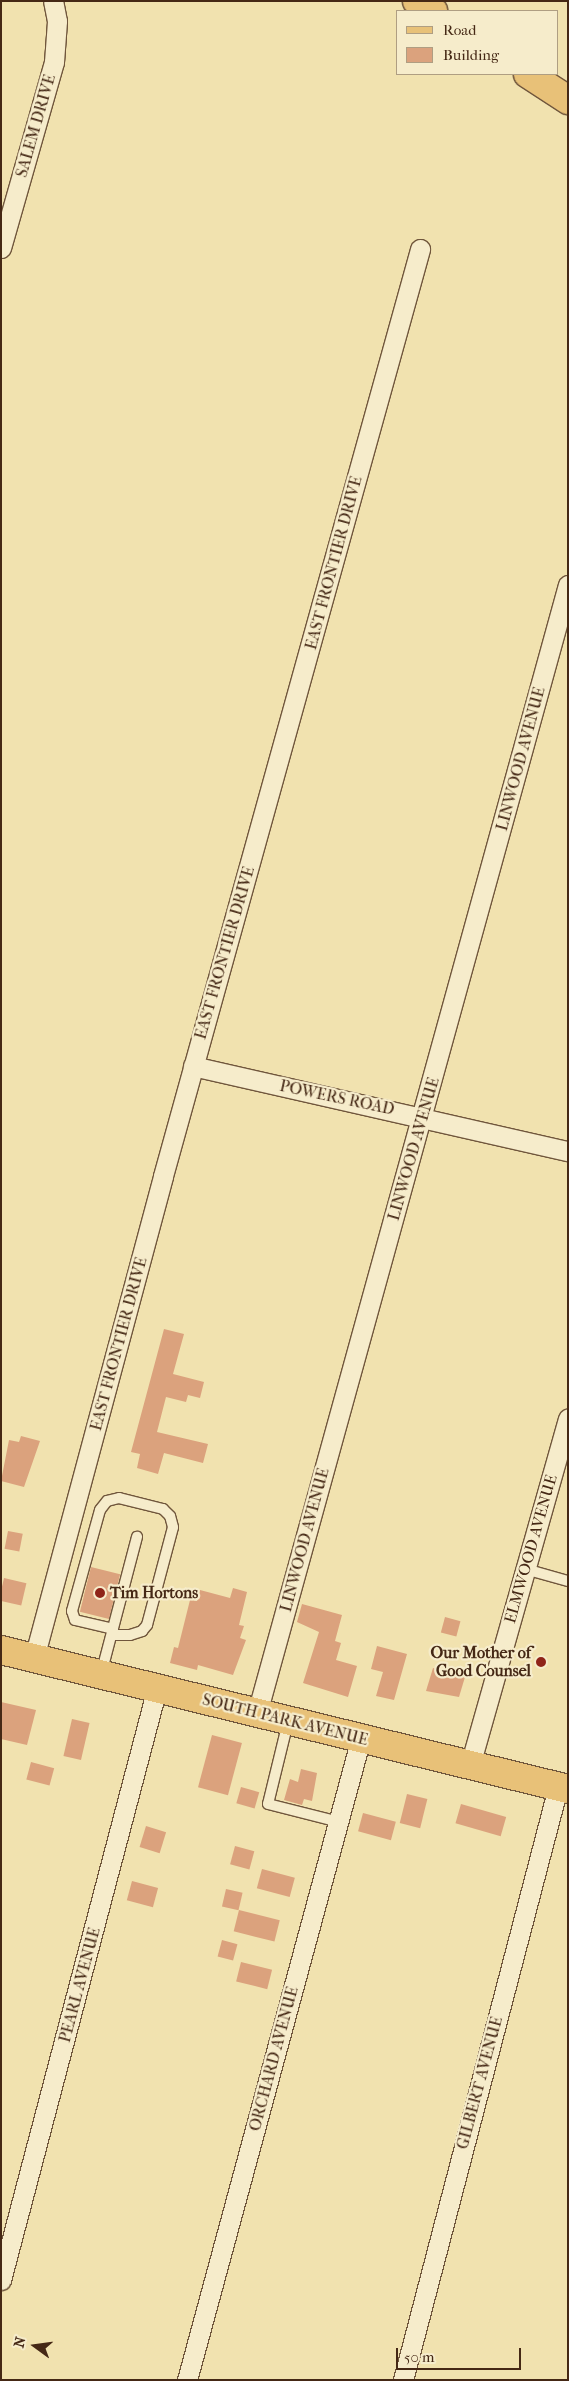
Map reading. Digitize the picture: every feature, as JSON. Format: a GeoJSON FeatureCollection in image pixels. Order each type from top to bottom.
{"type":"FeatureCollection","features":[{"type":"Feature","properties":{"kind":"main road"},"geometry":{"type":"LineString","coordinates":[[417,1],[430,10]]}},
{"type":"Feature","properties":{"kind":"main road"},"geometry":{"type":"LineString","coordinates":[[530,75],[568,100]]}},
{"type":"Feature","properties":{"kind":"main road","name":"SOUTH PARK AVENUE"},"geometry":{"type":"LineString","coordinates":[[1,1650],[563,1788]]}},
{"type":"Feature","properties":{"kind":"street","name":"SALEM DRIVE"},"geometry":{"type":"LineString","coordinates":[[1,248],[54,62],[58,22],[53,1]]}},
{"type":"Feature","properties":{"kind":"street","name":"EAST FRONTIER DRIVE"},"geometry":{"type":"LineString","coordinates":[[34,1658],[193,1066],[420,249]]}},
{"type":"Feature","properties":{"kind":"street","name":"LINWOOD AVENUE"},"geometry":{"type":"LineString","coordinates":[[257,1713],[423,1117],[568,585]]}},
{"type":"Feature","properties":{"kind":"street","name":"POWERS ROAD"},"geometry":{"type":"LineString","coordinates":[[193,1066],[568,1151]]}},
{"type":"Feature","properties":{"kind":"street","name":"ELMWOOD AVENUE"},"geometry":{"type":"LineString","coordinates":[[470,1765],[568,1419]]}},
{"type":"Feature","properties":{"kind":"street","name":"PEARL AVENUE"},"geometry":{"type":"LineString","coordinates":[[1,2280],[157,1688]]}},
{"type":"Feature","properties":{"kind":"street","name":"ORCHARD AVENUE"},"geometry":{"type":"LineString","coordinates":[[187,2380],[361,1738]]}},
{"type":"Feature","properties":{"kind":"street","name":"GILBERT AVENUE"},"geometry":{"type":"LineString","coordinates":[[403,2380],[563,1788]]}},
{"type":"Feature","properties":{"kind":"lane"},"geometry":{"type":"LineString","coordinates":[[119,1498],[163,1510],[170,1516],[173,1527],[147,1625],[142,1631],[130,1635],[112,1632],[75,1620],[72,1611],[100,1510],[107,1501],[119,1498]]}},
{"type":"Feature","properties":{"kind":"lane"},"geometry":{"type":"LineString","coordinates":[[101,1675],[137,1537]]}},
{"type":"Feature","properties":{"kind":"lane"},"geometry":{"type":"LineString","coordinates":[[525,1569],[568,1580]]}},
{"type":"Feature","properties":{"kind":"lane"},"geometry":{"type":"LineString","coordinates":[[288,1721],[268,1804],[339,1822]]}},
{"type":"Feature","properties":{"kind":"building"},"geometry":{"type":"Polygon","coordinates":[[[164,1329],[184,1334],[173,1374],[204,1382],[200,1398],[188,1395],[186,1402],[166,1397],[157,1432],[208,1444],[203,1463],[164,1453],[158,1474],[137,1468],[140,1454],[131,1452],[164,1329]]]}},
{"type":"Feature","properties":{"kind":"building"},"geometry":{"type":"Polygon","coordinates":[[[21,1436],[40,1441],[24,1487],[1,1481],[9,1440],[19,1442],[21,1436]]]}},
{"type":"Feature","properties":{"kind":"building"},"geometry":{"type":"Polygon","coordinates":[[[8,1531],[23,1534],[19,1552],[5,1549],[8,1531]]]}},
{"type":"Feature","properties":{"kind":"building","name":"Tim Hortons"},"geometry":{"type":"Polygon","coordinates":[[[91,1567],[120,1574],[109,1619],[80,1612],[91,1567]]]}},
{"type":"Feature","properties":{"kind":"building"},"geometry":{"type":"Polygon","coordinates":[[[4,1578],[26,1583],[21,1606],[1,1601],[4,1578]]]}},
{"type":"Feature","properties":{"kind":"building"},"geometry":{"type":"Polygon","coordinates":[[[233,1588],[247,1592],[239,1625],[244,1626],[240,1638],[246,1640],[233,1675],[198,1665],[197,1670],[170,1663],[174,1647],[178,1648],[190,1600],[197,1601],[200,1590],[230,1598],[233,1588]]]}},
{"type":"Feature","properties":{"kind":"building"},"geometry":{"type":"Polygon","coordinates":[[[302,1604],[342,1615],[335,1641],[341,1643],[336,1660],[357,1666],[348,1697],[303,1683],[319,1632],[297,1622],[302,1604]]]}},
{"type":"Feature","properties":{"kind":"building"},"geometry":{"type":"Polygon","coordinates":[[[445,1617],[460,1621],[456,1637],[441,1632],[445,1617]]]}},
{"type":"Feature","properties":{"kind":"building"},"geometry":{"type":"Polygon","coordinates":[[[377,1646],[407,1654],[394,1700],[376,1696],[383,1672],[371,1669],[377,1646]]]}},
{"type":"Feature","properties":{"kind":"building"},"geometry":{"type":"Polygon","coordinates":[[[433,1668],[465,1677],[459,1697],[426,1691],[433,1668]]]}},
{"type":"Feature","properties":{"kind":"building"},"geometry":{"type":"Polygon","coordinates":[[[1,1702],[36,1710],[27,1745],[1,1739],[1,1702]]]}},
{"type":"Feature","properties":{"kind":"building"},"geometry":{"type":"Polygon","coordinates":[[[72,1719],[90,1723],[81,1760],[63,1756],[72,1719]]]}},
{"type":"Feature","properties":{"kind":"building"},"geometry":{"type":"Polygon","coordinates":[[[212,1735],[242,1743],[228,1795],[198,1787],[212,1735]]]}},
{"type":"Feature","properties":{"kind":"building"},"geometry":{"type":"Polygon","coordinates":[[[31,1762],[54,1768],[50,1786],[26,1779],[31,1762]]]}},
{"type":"Feature","properties":{"kind":"building"},"geometry":{"type":"Polygon","coordinates":[[[301,1769],[317,1773],[312,1801],[304,1799],[302,1805],[284,1800],[290,1779],[298,1782],[301,1769]]]}},
{"type":"Feature","properties":{"kind":"building"},"geometry":{"type":"Polygon","coordinates":[[[241,1787],[259,1792],[255,1809],[236,1803],[241,1787]]]}},
{"type":"Feature","properties":{"kind":"building"},"geometry":{"type":"Polygon","coordinates":[[[407,1794],[427,1799],[420,1828],[400,1823],[407,1794]]]}},
{"type":"Feature","properties":{"kind":"building"},"geometry":{"type":"Polygon","coordinates":[[[461,1804],[506,1817],[501,1836],[455,1823],[461,1804]]]}},
{"type":"Feature","properties":{"kind":"building"},"geometry":{"type":"Polygon","coordinates":[[[363,1813],[396,1822],[391,1840],[358,1831],[363,1813]]]}},
{"type":"Feature","properties":{"kind":"building"},"geometry":{"type":"Polygon","coordinates":[[[146,1826],[166,1832],[160,1853],[140,1847],[146,1826]]]}},
{"type":"Feature","properties":{"kind":"building"},"geometry":{"type":"Polygon","coordinates":[[[235,1846],[254,1851],[249,1870],[230,1864],[235,1846]]]}},
{"type":"Feature","properties":{"kind":"building"},"geometry":{"type":"Polygon","coordinates":[[[262,1869],[295,1878],[290,1897],[257,1888],[262,1869]]]}},
{"type":"Feature","properties":{"kind":"building"},"geometry":{"type":"Polygon","coordinates":[[[132,1881],[158,1888],[153,1907],[127,1900],[132,1881]]]}},
{"type":"Feature","properties":{"kind":"building"},"geometry":{"type":"Polygon","coordinates":[[[226,1889],[243,1893],[239,1910],[222,1907],[226,1889]]]}},
{"type":"Feature","properties":{"kind":"building"},"geometry":{"type":"Polygon","coordinates":[[[239,1910],[280,1920],[274,1942],[234,1931],[239,1910]]]}},
{"type":"Feature","properties":{"kind":"building"},"geometry":{"type":"Polygon","coordinates":[[[222,1940],[237,1944],[233,1961],[218,1956],[222,1940]]]}},
{"type":"Feature","properties":{"kind":"building"},"geometry":{"type":"Polygon","coordinates":[[[241,1962],[272,1970],[267,1989],[236,1981],[241,1962]]]}},
{"type":"Feature","properties":{"kind":"place","name":"Tim Hortons"},"geometry":{"type":"Point","coordinates":[100,1593]}},
{"type":"Feature","properties":{"kind":"place","name":"Our Mother of Good Counsel"},"geometry":{"type":"Point","coordinates":[541,1662]}}]}
